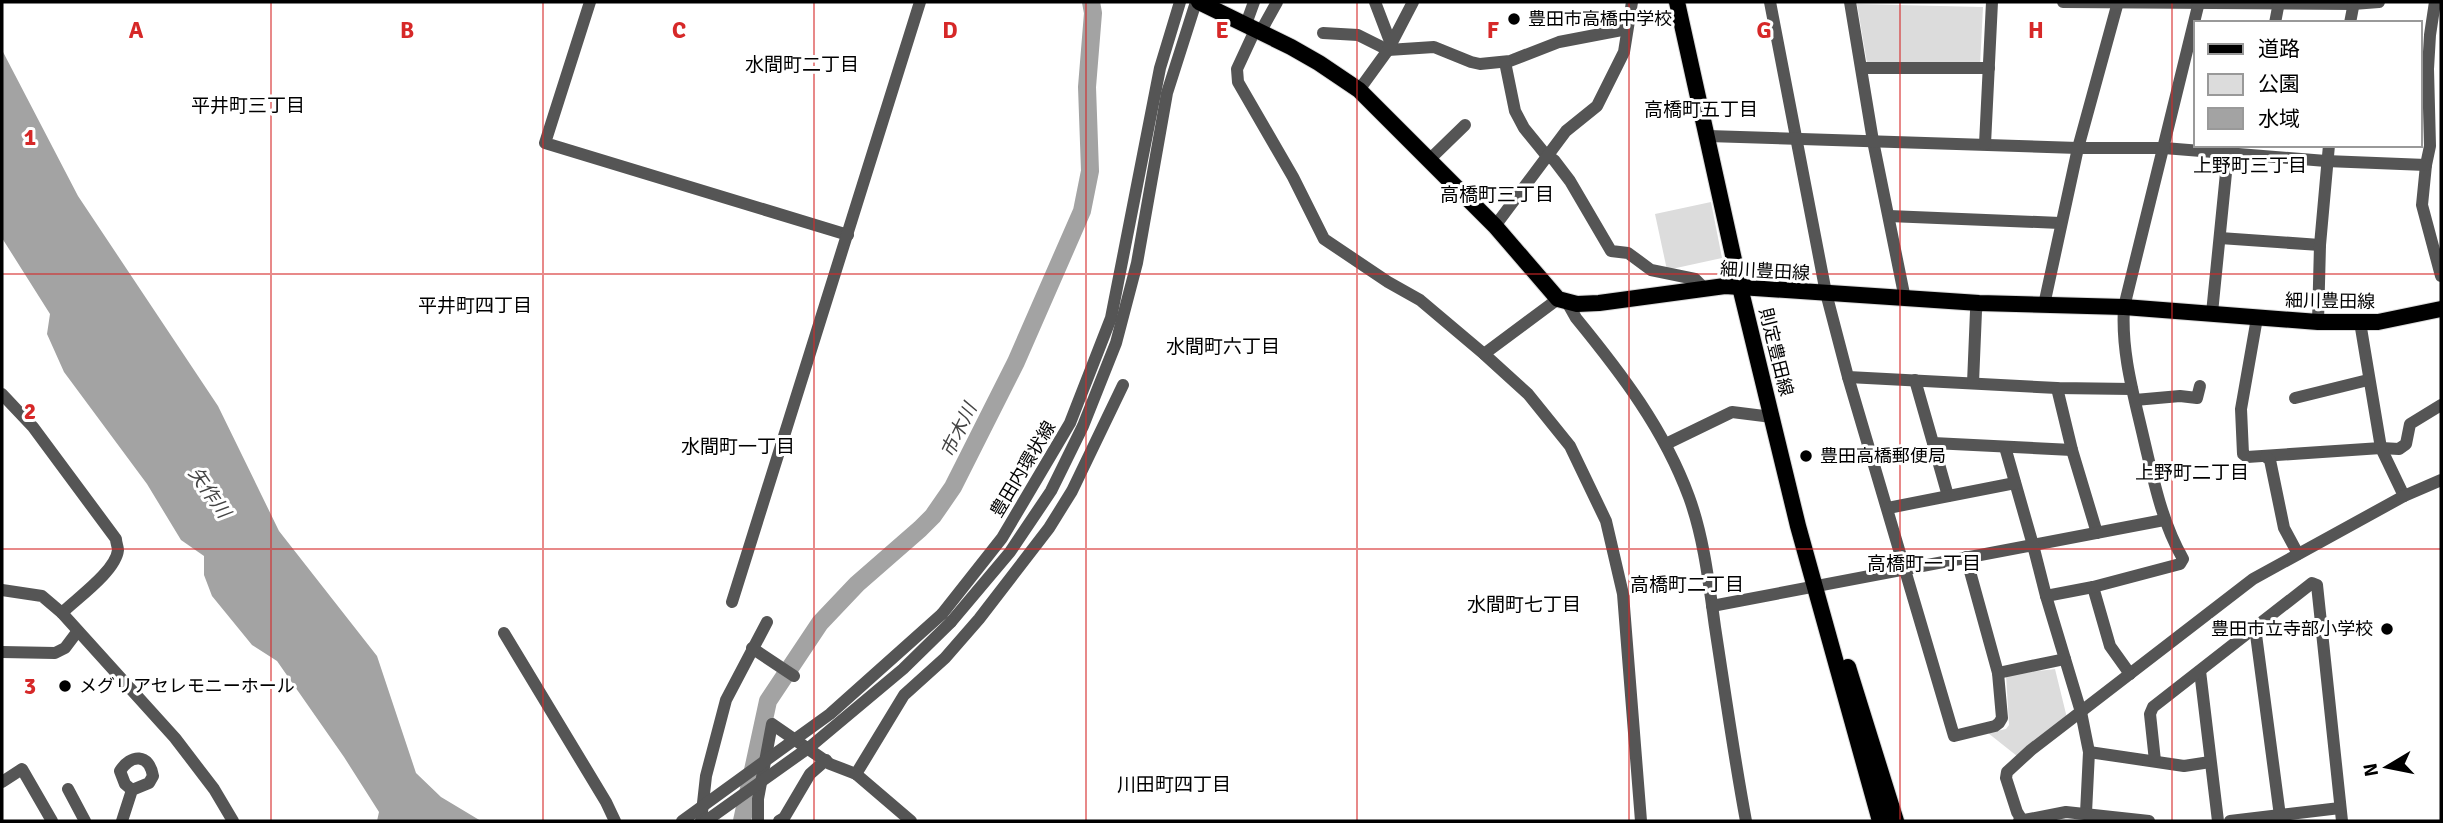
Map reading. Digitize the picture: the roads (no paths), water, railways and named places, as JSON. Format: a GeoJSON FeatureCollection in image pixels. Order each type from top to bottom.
{"type":"FeatureCollection","features":[{"type":"Feature","properties":{"kind":"main road"},"geometry":{"type":"LineString","coordinates":[[1198,2],[1319,63],[1359,90],[1430,159],[1563,300]]}},
{"type":"Feature","properties":{"kind":"main road","name":"則定豊田線"},"geometry":{"type":"LineString","coordinates":[[1677,2],[1740,287],[1772,417],[1815,587],[1880,821]]}},
{"type":"Feature","properties":{"kind":"main road","name":"細川豊田線"},"geometry":{"type":"LineString","coordinates":[[1563,300],[1599,303],[1725,285],[1905,299],[2124,307],[2318,322],[2378,322],[2441,309]]}},
{"type":"Feature","properties":{"kind":"main road","name":"則定豊田線"},"geometry":{"type":"LineString","coordinates":[[1815,587],[1841,647],[1896,821]]}},
{"type":"Feature","properties":{"kind":"street"},"geometry":{"type":"LineString","coordinates":[[590,2],[545,143],[848,235]]}},
{"type":"Feature","properties":{"kind":"street"},"geometry":{"type":"LineString","coordinates":[[732,602],[920,2]]}},
{"type":"Feature","properties":{"kind":"street","name":"豊田内環状線"},"geometry":{"type":"LineString","coordinates":[[682,821],[830,714],[946,618],[1002,538],[1070,423],[1111,318],[1160,68],[1180,2]]}},
{"type":"Feature","properties":{"kind":"street","name":"豊田内環状線"},"geometry":{"type":"LineString","coordinates":[[704,821],[811,746],[903,669],[946,618],[1010,552],[1044,501],[1088,414],[1116,343],[1138,263],[1167,93],[1198,2]]}},
{"type":"Feature","properties":{"kind":"street"},"geometry":{"type":"LineString","coordinates":[[1254,2],[1254,28]]}},
{"type":"Feature","properties":{"kind":"street"},"geometry":{"type":"LineString","coordinates":[[1277,2],[1254,28],[1237,69],[1238,82],[1293,177],[1324,239],[1420,300],[1528,394],[1570,446],[1606,521],[1615,553],[1626,620],[1642,821]]}},
{"type":"Feature","properties":{"kind":"street"},"geometry":{"type":"LineString","coordinates":[[1375,2],[1389,47]]}},
{"type":"Feature","properties":{"kind":"street"},"geometry":{"type":"LineString","coordinates":[[1359,90],[1389,47],[1413,2]]}},
{"type":"Feature","properties":{"kind":"street"},"geometry":{"type":"LineString","coordinates":[[1495,226],[1546,155],[1569,128],[1597,106],[1624,52],[1632,2]]}},
{"type":"Feature","properties":{"kind":"street"},"geometry":{"type":"LineString","coordinates":[[1770,2],[1826,293],[1848,377],[1954,736],[1999,723],[2002,718],[1998,673],[1966,557]]}},
{"type":"Feature","properties":{"kind":"street"},"geometry":{"type":"LineString","coordinates":[[1850,2],[1905,299]]}},
{"type":"Feature","properties":{"kind":"street"},"geometry":{"type":"LineString","coordinates":[[1985,144],[1992,2]]}},
{"type":"Feature","properties":{"kind":"street"},"geometry":{"type":"LineString","coordinates":[[2063,2],[2379,2]]}},
{"type":"Feature","properties":{"kind":"street"},"geometry":{"type":"LineString","coordinates":[[2044,305],[2078,148],[2118,2]]}},
{"type":"Feature","properties":{"kind":"street"},"geometry":{"type":"LineString","coordinates":[[2194,21],[2199,2]]}},
{"type":"Feature","properties":{"kind":"street"},"geometry":{"type":"LineString","coordinates":[[2435,2],[2428,69],[2430,146],[2422,205],[2441,276]]}},
{"type":"Feature","properties":{"kind":"street"},"geometry":{"type":"LineString","coordinates":[[2274,21],[2279,3]]}},
{"type":"Feature","properties":{"kind":"street"},"geometry":{"type":"LineString","coordinates":[[2350,21],[2354,3]]}},
{"type":"Feature","properties":{"kind":"street"},"geometry":{"type":"LineString","coordinates":[[2046,596],[2093,587],[2180,564],[2183,559],[2164,520],[2133,395],[2122,331],[2124,307],[2194,23]]}},
{"type":"Feature","properties":{"kind":"street"},"geometry":{"type":"LineString","coordinates":[[1323,33],[1358,35],[1389,47],[1431,46],[1471,62],[1505,62],[1559,41],[1626,29]]}},
{"type":"Feature","properties":{"kind":"street"},"geometry":{"type":"LineString","coordinates":[[1505,62],[1516,111],[1524,128],[1570,181],[1611,251],[1628,253],[1651,271],[1695,279],[1704,288]]}},
{"type":"Feature","properties":{"kind":"street"},"geometry":{"type":"LineString","coordinates":[[1862,68],[1989,68]]}},
{"type":"Feature","properties":{"kind":"street"},"geometry":{"type":"LineString","coordinates":[[1430,159],[1465,125]]}},
{"type":"Feature","properties":{"kind":"street"},"geometry":{"type":"LineString","coordinates":[[1708,136],[2078,148],[2164,148],[2228,153],[2247,150],[2326,161],[2426,165]]}},
{"type":"Feature","properties":{"kind":"street"},"geometry":{"type":"LineString","coordinates":[[2318,322],[2320,245],[2329,147]]}},
{"type":"Feature","properties":{"kind":"street"},"geometry":{"type":"LineString","coordinates":[[2212,313],[2228,153]]}},
{"type":"Feature","properties":{"kind":"street"},"geometry":{"type":"LineString","coordinates":[[1889,216],[2060,223]]}},
{"type":"Feature","properties":{"kind":"street"},"geometry":{"type":"LineString","coordinates":[[2220,238],[2320,245]]}},
{"type":"Feature","properties":{"kind":"street"},"geometry":{"type":"LineString","coordinates":[[1484,354],[1563,300],[1646,410],[1666,444],[1695,516],[1746,821]]}},
{"type":"Feature","properties":{"kind":"street"},"geometry":{"type":"LineString","coordinates":[[1973,383],[1976,311],[1979,303]]}},
{"type":"Feature","properties":{"kind":"street"},"geometry":{"type":"LineString","coordinates":[[2257,317],[2241,409],[2243,454],[2247,457],[2399,449],[2406,444],[2410,424],[2441,405]]}},
{"type":"Feature","properties":{"kind":"street"},"geometry":{"type":"LineString","coordinates":[[2360,322],[2381,448],[2404,496]]}},
{"type":"Feature","properties":{"kind":"street"},"geometry":{"type":"LineString","coordinates":[[1848,377],[2197,398],[2200,386]]}},
{"type":"Feature","properties":{"kind":"street"},"geometry":{"type":"LineString","coordinates":[[1915,380],[1948,496]]}},
{"type":"Feature","properties":{"kind":"street"},"geometry":{"type":"LineString","coordinates":[[2295,398],[2368,380]]}},
{"type":"Feature","properties":{"kind":"street"},"geometry":{"type":"LineString","coordinates":[[856,774],[904,695],[945,658],[979,620],[1049,528],[1072,491],[1123,385]]}},
{"type":"Feature","properties":{"kind":"street"},"geometry":{"type":"LineString","coordinates":[[2057,388],[2096,533]]}},
{"type":"Feature","properties":{"kind":"street"},"geometry":{"type":"LineString","coordinates":[[2,394],[33,427],[116,539],[118,551],[114,561],[99,580],[62,613]]}},
{"type":"Feature","properties":{"kind":"street"},"geometry":{"type":"LineString","coordinates":[[1666,444],[1732,412],[1772,417]]}},
{"type":"Feature","properties":{"kind":"street"},"geometry":{"type":"LineString","coordinates":[[1933,443],[2072,450]]}},
{"type":"Feature","properties":{"kind":"street"},"geometry":{"type":"LineString","coordinates":[[2006,447],[2081,712],[2089,752],[2085,813]]}},
{"type":"Feature","properties":{"kind":"street"},"geometry":{"type":"LineString","coordinates":[[2266,457],[2270,460],[2284,528],[2298,554]]}},
{"type":"Feature","properties":{"kind":"street"},"geometry":{"type":"LineString","coordinates":[[2150,821],[2060,812],[2020,821],[2006,778],[2007,772],[2031,750],[2240,588],[2404,496],[2441,480]]}},
{"type":"Feature","properties":{"kind":"street"},"geometry":{"type":"LineString","coordinates":[[1888,509],[2015,484]]}},
{"type":"Feature","properties":{"kind":"street"},"geometry":{"type":"LineString","coordinates":[[1712,606],[2164,520]]}},
{"type":"Feature","properties":{"kind":"street"},"geometry":{"type":"LineString","coordinates":[[2155,761],[2150,711],[2309,584],[2316,586],[2341,815],[2280,816],[2230,821]]}},
{"type":"Feature","properties":{"kind":"street"},"geometry":{"type":"LineString","coordinates":[[2093,587],[2110,646],[2130,674]]}},
{"type":"Feature","properties":{"kind":"street"},"geometry":{"type":"LineString","coordinates":[[2,590],[42,596],[62,613],[175,738],[214,789],[233,821]]}},
{"type":"Feature","properties":{"kind":"street"},"geometry":{"type":"LineString","coordinates":[[704,821],[706,776],[726,700],[767,622]]}},
{"type":"Feature","properties":{"kind":"street"},"geometry":{"type":"LineString","coordinates":[[2255,627],[2280,816]]}},
{"type":"Feature","properties":{"kind":"street"},"geometry":{"type":"LineString","coordinates":[[2,652],[55,653],[65,648],[77,632]]}},
{"type":"Feature","properties":{"kind":"street"},"geometry":{"type":"LineString","coordinates":[[504,633],[615,821]]}},
{"type":"Feature","properties":{"kind":"street"},"geometry":{"type":"LineString","coordinates":[[752,648],[794,677]]}},
{"type":"Feature","properties":{"kind":"street"},"geometry":{"type":"LineString","coordinates":[[1998,673],[2065,659]]}},
{"type":"Feature","properties":{"kind":"street"},"geometry":{"type":"LineString","coordinates":[[2200,671],[2218,821]]}},
{"type":"Feature","properties":{"kind":"street"},"geometry":{"type":"LineString","coordinates":[[758,821],[758,799],[772,724],[830,764],[856,774],[911,821]]}},
{"type":"Feature","properties":{"kind":"street"},"geometry":{"type":"LineString","coordinates":[[2089,752],[2184,766],[2210,762]]}},
{"type":"Feature","properties":{"kind":"street"},"geometry":{"type":"LineString","coordinates":[[779,821],[784,818],[810,774],[826,760]]}},
{"type":"Feature","properties":{"kind":"street"},"geometry":{"type":"LineString","coordinates":[[2,782],[22,769],[52,821]]}},
{"type":"Feature","properties":{"kind":"street"},"geometry":{"type":"LineString","coordinates":[[68,789],[85,821]]}},
{"type":"Feature","properties":{"kind":"street"},"geometry":{"type":"LineString","coordinates":[[122,821],[132,790]]}},
{"type":"Feature","properties":{"kind":"water","name":"矢作川"},"geometry":{"type":"Polygon","coordinates":[[[2,50],[78,196],[218,406],[279,531],[377,656],[416,773],[441,797],[481,821],[377,821],[379,812],[277,661],[252,645],[212,596],[204,575],[204,556],[181,540],[147,484],[64,372],[47,334],[50,314],[2,238],[2,50]]]}},
{"type":"Feature","properties":{"kind":"waterway","name":"市木川"},"geometry":{"type":"LineString","coordinates":[[742,821],[768,701],[820,623],[857,584],[933,516],[953,487],[1016,362],[1082,211],[1090,171],[1087,87],[1093,13],[1091,2]]}},
{"type":"Feature","properties":{"kind":"place","name":"豊田市高橋中学校"},"geometry":{"type":"Point","coordinates":[1514,19]}},
{"type":"Feature","properties":{"kind":"place","name":"豊田高橋郵便局"},"geometry":{"type":"Point","coordinates":[1806,456]}},
{"type":"Feature","properties":{"kind":"place","name":"豊田市立寺部小学校"},"geometry":{"type":"Point","coordinates":[2387,629]}},
{"type":"Feature","properties":{"kind":"place","name":"メグリアセレモニーホール"},"geometry":{"type":"Point","coordinates":[65,686]}},
{"type":"Feature","properties":{"kind":"district","name":"水間町二丁目"},"geometry":{"type":"Point","coordinates":[802,64]}},
{"type":"Feature","properties":{"kind":"district","name":"平井町三丁目"},"geometry":{"type":"Point","coordinates":[248,105]}},
{"type":"Feature","properties":{"kind":"district","name":"高橋町五丁目"},"geometry":{"type":"Point","coordinates":[1701,109]}},
{"type":"Feature","properties":{"kind":"district","name":"上野町三丁目"},"geometry":{"type":"Point","coordinates":[2250,165]}},
{"type":"Feature","properties":{"kind":"district","name":"高橋町三丁目"},"geometry":{"type":"Point","coordinates":[1497,194]}},
{"type":"Feature","properties":{"kind":"district","name":"平井町四丁目"},"geometry":{"type":"Point","coordinates":[475,305]}},
{"type":"Feature","properties":{"kind":"district","name":"水間町六丁目"},"geometry":{"type":"Point","coordinates":[1223,346]}},
{"type":"Feature","properties":{"kind":"district","name":"水間町一丁目"},"geometry":{"type":"Point","coordinates":[738,446]}},
{"type":"Feature","properties":{"kind":"district","name":"上野町二丁目"},"geometry":{"type":"Point","coordinates":[2192,472]}},
{"type":"Feature","properties":{"kind":"district","name":"高橋町一丁目"},"geometry":{"type":"Point","coordinates":[1924,563]}},
{"type":"Feature","properties":{"kind":"district","name":"高橋町二丁目"},"geometry":{"type":"Point","coordinates":[1687,584]}},
{"type":"Feature","properties":{"kind":"district","name":"水間町七丁目"},"geometry":{"type":"Point","coordinates":[1524,604]}},
{"type":"Feature","properties":{"kind":"district","name":"川田町四丁目"},"geometry":{"type":"Point","coordinates":[1174,784]}}]}
